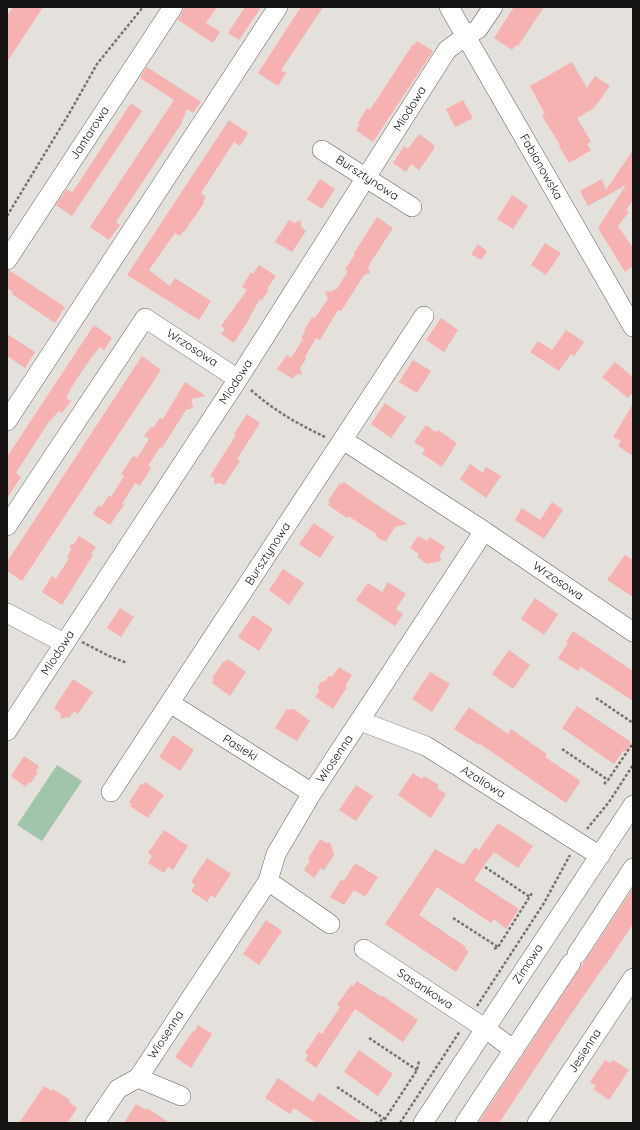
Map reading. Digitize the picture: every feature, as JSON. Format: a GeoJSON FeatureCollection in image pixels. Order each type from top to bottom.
{"type":"FeatureCollection","features":[{"type":"Feature","properties":{"kind":"street","name":"Jantarowa"},"geometry":{"type":"LineString","coordinates":[[7,260],[173,7]]}},
{"type":"Feature","properties":{"kind":"street"},"geometry":{"type":"LineString","coordinates":[[7,421],[278,7]]}},
{"type":"Feature","properties":{"kind":"street","name":"Fabianowska"},"geometry":{"type":"LineString","coordinates":[[449,7],[633,327]]}},
{"type":"Feature","properties":{"kind":"street","name":"Miodowa"},"geometry":{"type":"LineString","coordinates":[[7,731],[238,378],[367,178],[447,50],[478,29],[493,7]]}},
{"type":"Feature","properties":{"kind":"street","name":"Bursztynowa"},"geometry":{"type":"LineString","coordinates":[[322,150],[412,207]]}},
{"type":"Feature","properties":{"kind":"street","name":"Bursztynowa"},"geometry":{"type":"LineString","coordinates":[[111,792],[424,316]]}},
{"type":"Feature","properties":{"kind":"street","name":"Wrzosowa"},"geometry":{"type":"LineString","coordinates":[[7,526],[145,318],[238,378]]}},
{"type":"Feature","properties":{"kind":"street"},"geometry":{"type":"LineString","coordinates":[[341,443],[484,531]]}},
{"type":"Feature","properties":{"kind":"street","name":"Wrzosowa"},"geometry":{"type":"LineString","coordinates":[[484,531],[633,632]]}},
{"type":"Feature","properties":{"kind":"street","name":"Wiosenna"},"geometry":{"type":"LineString","coordinates":[[138,1078],[268,881],[276,854],[312,793],[484,531]]}},
{"type":"Feature","properties":{"kind":"street"},"geometry":{"type":"LineString","coordinates":[[7,613],[64,643]]}},
{"type":"Feature","properties":{"kind":"street","name":"Pasieki"},"geometry":{"type":"LineString","coordinates":[[170,703],[312,793]]}},
{"type":"Feature","properties":{"kind":"street","name":"Azaliowa"},"geometry":{"type":"LineString","coordinates":[[360,721],[426,746],[600,856]]}},
{"type":"Feature","properties":{"kind":"street","name":"Zimowa"},"geometry":{"type":"LineString","coordinates":[[422,1123],[486,1029],[633,805]]}},
{"type":"Feature","properties":{"kind":"street"},"geometry":{"type":"LineString","coordinates":[[466,1123],[633,868]]}},
{"type":"Feature","properties":{"kind":"street"},"geometry":{"type":"LineString","coordinates":[[268,881],[330,924]]}},
{"type":"Feature","properties":{"kind":"street","name":"Sasankowa"},"geometry":{"type":"LineString","coordinates":[[364,949],[486,1029],[514,1050]]}},
{"type":"Feature","properties":{"kind":"street","name":"Jesienna"},"geometry":{"type":"LineString","coordinates":[[537,1123],[633,978]]}},
{"type":"Feature","properties":{"kind":"street"},"geometry":{"type":"LineString","coordinates":[[95,1123],[118,1088],[138,1078],[181,1096]]}},
{"type":"Feature","properties":{"kind":"path"},"geometry":{"type":"LineString","coordinates":[[7,216],[97,64],[143,7]]}},
{"type":"Feature","properties":{"kind":"path"},"geometry":{"type":"LineString","coordinates":[[238,378],[263,401],[282,414],[330,440],[341,443]]}},
{"type":"Feature","properties":{"kind":"path"},"geometry":{"type":"LineString","coordinates":[[64,643],[78,641],[83,642],[109,656],[127,663]]}},
{"type":"Feature","properties":{"kind":"path"},"geometry":{"type":"LineString","coordinates":[[596,698],[633,723]]}},
{"type":"Feature","properties":{"kind":"path"},"geometry":{"type":"LineString","coordinates":[[604,784],[633,743]]}},
{"type":"Feature","properties":{"kind":"path"},"geometry":{"type":"LineString","coordinates":[[562,749],[608,780]]}},
{"type":"Feature","properties":{"kind":"path"},"geometry":{"type":"LineString","coordinates":[[400,1123],[544,903],[570,854],[609,802],[633,766]]}},
{"type":"Feature","properties":{"kind":"path"},"geometry":{"type":"LineString","coordinates":[[485,867],[530,897]]}},
{"type":"Feature","properties":{"kind":"path"},"geometry":{"type":"LineString","coordinates":[[494,949],[498,947],[532,893]]}},
{"type":"Feature","properties":{"kind":"path"},"geometry":{"type":"LineString","coordinates":[[453,918],[498,947]]}},
{"type":"Feature","properties":{"kind":"path"},"geometry":{"type":"LineString","coordinates":[[369,1038],[417,1070]]}},
{"type":"Feature","properties":{"kind":"path"},"geometry":{"type":"LineString","coordinates":[[375,1123],[385,1119],[417,1070],[419,1061]]}},
{"type":"Feature","properties":{"kind":"path"},"geometry":{"type":"LineString","coordinates":[[337,1087],[385,1119]]}},
{"type":"Feature","properties":{"kind":"green space"},"geometry":{"type":"Polygon","coordinates":[[[57,765],[82,781],[42,841],[17,825],[57,765]]]}},
{"type":"Feature","properties":{"kind":"building"},"geometry":{"type":"Polygon","coordinates":[[[13,7],[43,7],[7,62],[7,16],[13,7]]]}},
{"type":"Feature","properties":{"kind":"building"},"geometry":{"type":"Polygon","coordinates":[[[184,7],[217,7],[206,23],[220,32],[213,43],[178,20],[184,7]]]}},
{"type":"Feature","properties":{"kind":"building"},"geometry":{"type":"Polygon","coordinates":[[[245,7],[261,7],[239,40],[228,33],[245,7]]]}},
{"type":"Feature","properties":{"kind":"building"},"geometry":{"type":"Polygon","coordinates":[[[301,7],[323,7],[281,70],[286,73],[278,86],[258,73],[301,7]]]}},
{"type":"Feature","properties":{"kind":"building"},"geometry":{"type":"Polygon","coordinates":[[[514,7],[544,7],[518,46],[516,45],[512,50],[494,38],[514,7]]]}},
{"type":"Feature","properties":{"kind":"building"},"geometry":{"type":"Polygon","coordinates":[[[417,41],[433,51],[373,142],[356,130],[360,124],[358,123],[367,108],[370,110],[413,44],[414,45],[417,41]]]}},
{"type":"Feature","properties":{"kind":"building"},"geometry":{"type":"Polygon","coordinates":[[[572,62],[587,88],[595,76],[610,86],[594,108],[577,118],[591,142],[587,144],[591,150],[569,163],[542,116],[545,114],[530,86],[572,62]]]}},
{"type":"Feature","properties":{"kind":"building"},"geometry":{"type":"Polygon","coordinates":[[[147,67],[201,102],[193,113],[187,109],[181,124],[116,222],[120,225],[109,240],[90,227],[174,100],[140,78],[147,67]]]}},
{"type":"Feature","properties":{"kind":"building"},"geometry":{"type":"Polygon","coordinates":[[[463,100],[473,118],[455,127],[446,109],[463,100]]]}},
{"type":"Feature","properties":{"kind":"building"},"geometry":{"type":"Polygon","coordinates":[[[131,103],[142,111],[72,216],[56,205],[67,189],[72,193],[131,103]]]}},
{"type":"Feature","properties":{"kind":"building"},"geometry":{"type":"Polygon","coordinates":[[[229,120],[248,133],[240,146],[234,142],[201,193],[206,197],[203,202],[204,203],[184,232],[183,231],[180,236],[175,233],[149,270],[170,286],[175,278],[211,301],[199,320],[127,275],[229,120]]]}},
{"type":"Feature","properties":{"kind":"building"},"geometry":{"type":"Polygon","coordinates":[[[419,134],[434,145],[434,149],[419,170],[411,164],[406,172],[393,163],[404,146],[408,149],[419,134]]]}},
{"type":"Feature","properties":{"kind":"building"},"geometry":{"type":"Polygon","coordinates":[[[633,150],[633,200],[626,210],[629,212],[618,226],[633,248],[633,266],[625,272],[598,228],[626,185],[588,206],[580,191],[602,179],[606,190],[633,150]]]}},
{"type":"Feature","properties":{"kind":"building"},"geometry":{"type":"Polygon","coordinates":[[[320,179],[335,189],[322,209],[307,199],[320,179]]]}},
{"type":"Feature","properties":{"kind":"building"},"geometry":{"type":"Polygon","coordinates":[[[512,195],[528,206],[513,229],[497,219],[512,195]]]}},
{"type":"Feature","properties":{"kind":"building"},"geometry":{"type":"Polygon","coordinates":[[[377,217],[393,228],[371,262],[368,268],[370,273],[364,275],[341,311],[338,310],[320,340],[316,338],[300,368],[302,374],[295,375],[293,379],[277,369],[287,355],[291,358],[303,339],[301,338],[312,317],[314,319],[328,299],[325,291],[332,292],[334,289],[336,290],[348,271],[345,270],[355,254],[354,253],[377,217]]]}},
{"type":"Feature","properties":{"kind":"building"},"geometry":{"type":"Polygon","coordinates":[[[289,220],[294,223],[301,220],[301,227],[306,231],[292,252],[275,242],[289,220]]]}},
{"type":"Feature","properties":{"kind":"building"},"geometry":{"type":"Polygon","coordinates":[[[545,243],[561,253],[546,275],[531,265],[545,243]]]}},
{"type":"Feature","properties":{"kind":"building"},"geometry":{"type":"Polygon","coordinates":[[[478,244],[487,251],[481,260],[471,254],[478,244]]]}},
{"type":"Feature","properties":{"kind":"building"},"geometry":{"type":"Polygon","coordinates":[[[259,265],[276,276],[267,289],[269,290],[262,300],[260,299],[234,343],[221,334],[225,329],[221,326],[247,290],[242,287],[251,272],[253,274],[259,265]]]}},
{"type":"Feature","properties":{"kind":"building"},"geometry":{"type":"Polygon","coordinates":[[[9,270],[65,307],[55,323],[12,294],[13,292],[7,288],[7,271],[9,270]]]}},
{"type":"Feature","properties":{"kind":"building"},"geometry":{"type":"Polygon","coordinates":[[[441,318],[458,330],[444,352],[426,340],[441,318]]]}},
{"type":"Feature","properties":{"kind":"building"},"geometry":{"type":"Polygon","coordinates":[[[94,325],[112,338],[104,350],[100,347],[74,383],[66,398],[71,401],[62,413],[59,411],[48,423],[16,473],[21,477],[7,498],[7,457],[94,325]]]}},
{"type":"Feature","properties":{"kind":"building"},"geometry":{"type":"Polygon","coordinates":[[[566,330],[584,342],[574,356],[571,354],[559,371],[530,352],[538,341],[552,350],[566,330]]]}},
{"type":"Feature","properties":{"kind":"building"},"geometry":{"type":"Polygon","coordinates":[[[7,334],[35,352],[25,368],[7,356],[7,334]]]}},
{"type":"Feature","properties":{"kind":"building"},"geometry":{"type":"Polygon","coordinates":[[[142,356],[161,370],[22,581],[7,571],[7,562],[142,356]]]}},
{"type":"Feature","properties":{"kind":"building"},"geometry":{"type":"Polygon","coordinates":[[[413,360],[431,371],[417,393],[399,382],[413,360]]]}},
{"type":"Feature","properties":{"kind":"building"},"geometry":{"type":"Polygon","coordinates":[[[615,362],[633,377],[633,392],[628,398],[602,377],[615,362]]]}},
{"type":"Feature","properties":{"kind":"building"},"geometry":{"type":"Polygon","coordinates":[[[185,382],[206,396],[191,399],[193,408],[186,410],[162,448],[160,447],[148,466],[151,468],[140,486],[135,483],[122,504],[124,505],[110,525],[93,514],[99,505],[101,507],[109,495],[111,497],[124,476],[121,474],[133,456],[137,458],[149,439],[144,436],[151,427],[153,428],[160,418],[163,419],[185,382]]]}},
{"type":"Feature","properties":{"kind":"building"},"geometry":{"type":"Polygon","coordinates":[[[385,403],[406,417],[391,438],[371,424],[385,403]]]}},
{"type":"Feature","properties":{"kind":"building"},"geometry":{"type":"Polygon","coordinates":[[[633,404],[633,456],[618,446],[621,441],[613,437],[633,404]]]}},
{"type":"Feature","properties":{"kind":"building"},"geometry":{"type":"Polygon","coordinates":[[[247,414],[260,423],[237,459],[240,461],[224,485],[220,483],[214,484],[214,478],[210,476],[236,435],[234,434],[247,414]]]}},
{"type":"Feature","properties":{"kind":"building"},"geometry":{"type":"Polygon","coordinates":[[[426,425],[436,432],[438,430],[457,443],[442,467],[422,454],[425,449],[414,442],[426,425]]]}},
{"type":"Feature","properties":{"kind":"building"},"geometry":{"type":"Polygon","coordinates":[[[470,464],[483,473],[486,467],[501,476],[486,498],[460,479],[470,464]]]}},
{"type":"Feature","properties":{"kind":"building"},"geometry":{"type":"Polygon","coordinates":[[[344,482],[407,524],[395,527],[386,541],[381,540],[375,533],[348,516],[347,518],[328,505],[330,503],[328,501],[340,483],[342,484],[344,482]]]}},
{"type":"Feature","properties":{"kind":"building"},"geometry":{"type":"Polygon","coordinates":[[[552,502],[563,510],[544,539],[515,520],[522,508],[540,520],[552,502]]]}},
{"type":"Feature","properties":{"kind":"building"},"geometry":{"type":"Polygon","coordinates":[[[314,523],[334,537],[320,558],[299,544],[314,523]]]}},
{"type":"Feature","properties":{"kind":"building"},"geometry":{"type":"Polygon","coordinates":[[[79,536],[96,547],[91,554],[93,555],[62,605],[42,592],[52,576],[56,579],[69,558],[67,557],[71,550],[70,545],[74,544],[79,536]]]}},
{"type":"Feature","properties":{"kind":"building"},"geometry":{"type":"Polygon","coordinates":[[[418,536],[427,541],[430,537],[445,547],[440,555],[441,561],[427,564],[417,557],[419,554],[410,548],[418,536]]]}},
{"type":"Feature","properties":{"kind":"building"},"geometry":{"type":"Polygon","coordinates":[[[625,555],[633,560],[633,597],[607,580],[625,555]]]}},
{"type":"Feature","properties":{"kind":"building"},"geometry":{"type":"Polygon","coordinates":[[[283,569],[304,583],[289,605],[269,590],[283,569]]]}},
{"type":"Feature","properties":{"kind":"building"},"geometry":{"type":"Polygon","coordinates":[[[388,582],[406,594],[396,609],[403,614],[395,626],[356,600],[368,583],[382,592],[388,582]]]}},
{"type":"Feature","properties":{"kind":"building"},"geometry":{"type":"Polygon","coordinates":[[[535,598],[558,614],[544,635],[521,619],[535,598]]]}},
{"type":"Feature","properties":{"kind":"building"},"geometry":{"type":"Polygon","coordinates":[[[120,608],[134,617],[121,637],[107,628],[120,608]]]}},
{"type":"Feature","properties":{"kind":"building"},"geometry":{"type":"Polygon","coordinates":[[[253,615],[273,629],[259,651],[238,637],[253,615]]]}},
{"type":"Feature","properties":{"kind":"building"},"geometry":{"type":"Polygon","coordinates":[[[573,631],[633,671],[633,701],[581,667],[578,671],[558,658],[568,643],[566,642],[573,631]]]}},
{"type":"Feature","properties":{"kind":"building"},"geometry":{"type":"Polygon","coordinates":[[[509,650],[530,665],[513,689],[492,674],[509,650]]]}},
{"type":"Feature","properties":{"kind":"building"},"geometry":{"type":"Polygon","coordinates":[[[228,659],[246,672],[230,696],[212,683],[214,679],[212,678],[224,661],[226,662],[228,659]]]}},
{"type":"Feature","properties":{"kind":"building"},"geometry":{"type":"Polygon","coordinates":[[[339,667],[352,675],[345,686],[347,687],[333,709],[315,697],[319,692],[318,687],[321,682],[326,680],[329,676],[332,677],[339,667]]]}},
{"type":"Feature","properties":{"kind":"building"},"geometry":{"type":"Polygon","coordinates":[[[430,672],[450,684],[432,712],[412,699],[430,672]]]}},
{"type":"Feature","properties":{"kind":"building"},"geometry":{"type":"Polygon","coordinates":[[[73,679],[93,692],[78,714],[74,711],[69,718],[67,717],[61,719],[60,713],[54,708],[73,679]]]}},
{"type":"Feature","properties":{"kind":"building"},"geometry":{"type":"Polygon","coordinates":[[[577,706],[631,742],[625,752],[624,750],[614,764],[562,728],[577,706]]]}},
{"type":"Feature","properties":{"kind":"building"},"geometry":{"type":"Polygon","coordinates":[[[469,707],[508,734],[511,729],[547,754],[545,757],[579,780],[580,782],[566,803],[480,744],[479,745],[454,729],[469,707]]]}},
{"type":"Feature","properties":{"kind":"building"},"geometry":{"type":"Polygon","coordinates":[[[294,709],[310,721],[297,741],[275,728],[286,710],[294,709]]]}},
{"type":"Feature","properties":{"kind":"building"},"geometry":{"type":"Polygon","coordinates":[[[173,735],[194,750],[180,771],[159,757],[173,735]]]}},
{"type":"Feature","properties":{"kind":"building"},"geometry":{"type":"Polygon","coordinates":[[[24,756],[39,766],[36,771],[38,772],[31,783],[29,782],[26,787],[11,776],[24,756]]]}},
{"type":"Feature","properties":{"kind":"building"},"geometry":{"type":"Polygon","coordinates":[[[413,773],[422,779],[424,776],[439,785],[437,788],[446,794],[431,818],[398,795],[413,773]]]}},
{"type":"Feature","properties":{"kind":"building"},"geometry":{"type":"Polygon","coordinates":[[[145,782],[164,795],[148,818],[130,806],[131,803],[129,802],[141,784],[143,785],[145,782]]]}},
{"type":"Feature","properties":{"kind":"building"},"geometry":{"type":"Polygon","coordinates":[[[356,785],[373,796],[356,821],[339,810],[356,785]]]}},
{"type":"Feature","properties":{"kind":"building"},"geometry":{"type":"Polygon","coordinates":[[[498,823],[533,846],[518,868],[494,852],[474,880],[519,909],[506,929],[494,919],[491,923],[437,887],[419,915],[466,947],[465,949],[469,951],[456,972],[385,924],[435,849],[463,865],[475,847],[479,850],[498,823]]]}},
{"type":"Feature","properties":{"kind":"building"},"geometry":{"type":"Polygon","coordinates":[[[164,830],[188,846],[173,870],[168,867],[164,873],[148,863],[152,856],[148,853],[164,830]]]}},
{"type":"Feature","properties":{"kind":"building"},"geometry":{"type":"Polygon","coordinates":[[[320,839],[326,843],[330,842],[334,855],[324,870],[321,868],[314,878],[304,870],[310,860],[308,859],[320,839]]]}},
{"type":"Feature","properties":{"kind":"building"},"geometry":{"type":"Polygon","coordinates":[[[207,858],[231,874],[215,898],[211,895],[207,902],[191,891],[195,885],[191,882],[207,858]]]}},
{"type":"Feature","properties":{"kind":"building"},"geometry":{"type":"Polygon","coordinates":[[[355,863],[378,877],[365,897],[354,890],[344,905],[330,897],[341,880],[344,881],[355,863]]]}},
{"type":"Feature","properties":{"kind":"building"},"geometry":{"type":"Polygon","coordinates":[[[633,888],[633,924],[499,1123],[478,1123],[633,888]]]}},
{"type":"Feature","properties":{"kind":"building"},"geometry":{"type":"Polygon","coordinates":[[[266,920],[282,931],[259,965],[243,954],[266,920]]]}},
{"type":"Feature","properties":{"kind":"building"},"geometry":{"type":"Polygon","coordinates":[[[357,981],[382,997],[383,996],[418,1020],[403,1042],[355,1009],[316,1068],[305,1060],[308,1055],[305,1053],[319,1032],[322,1034],[340,1007],[337,1005],[351,985],[353,986],[357,981]]]}},
{"type":"Feature","properties":{"kind":"building"},"geometry":{"type":"Polygon","coordinates":[[[198,1025],[212,1034],[191,1068],[175,1057],[198,1025]]]}},
{"type":"Feature","properties":{"kind":"building"},"geometry":{"type":"Polygon","coordinates":[[[359,1050],[393,1074],[378,1096],[344,1072],[359,1050]]]}},
{"type":"Feature","properties":{"kind":"building"},"geometry":{"type":"Polygon","coordinates":[[[605,1060],[610,1063],[613,1060],[629,1070],[609,1100],[593,1089],[596,1086],[590,1082],[605,1060]]]}},
{"type":"Feature","properties":{"kind":"building"},"geometry":{"type":"Polygon","coordinates":[[[278,1078],[313,1102],[319,1093],[363,1123],[316,1123],[294,1108],[290,1114],[265,1098],[278,1078]]]}},
{"type":"Feature","properties":{"kind":"building"},"geometry":{"type":"Polygon","coordinates":[[[44,1086],[52,1091],[53,1089],[70,1100],[69,1102],[77,1108],[67,1123],[19,1123],[44,1086]]]}},
{"type":"Feature","properties":{"kind":"building"},"geometry":{"type":"Polygon","coordinates":[[[136,1104],[146,1110],[147,1108],[170,1123],[124,1123],[136,1104]]]}}]}
